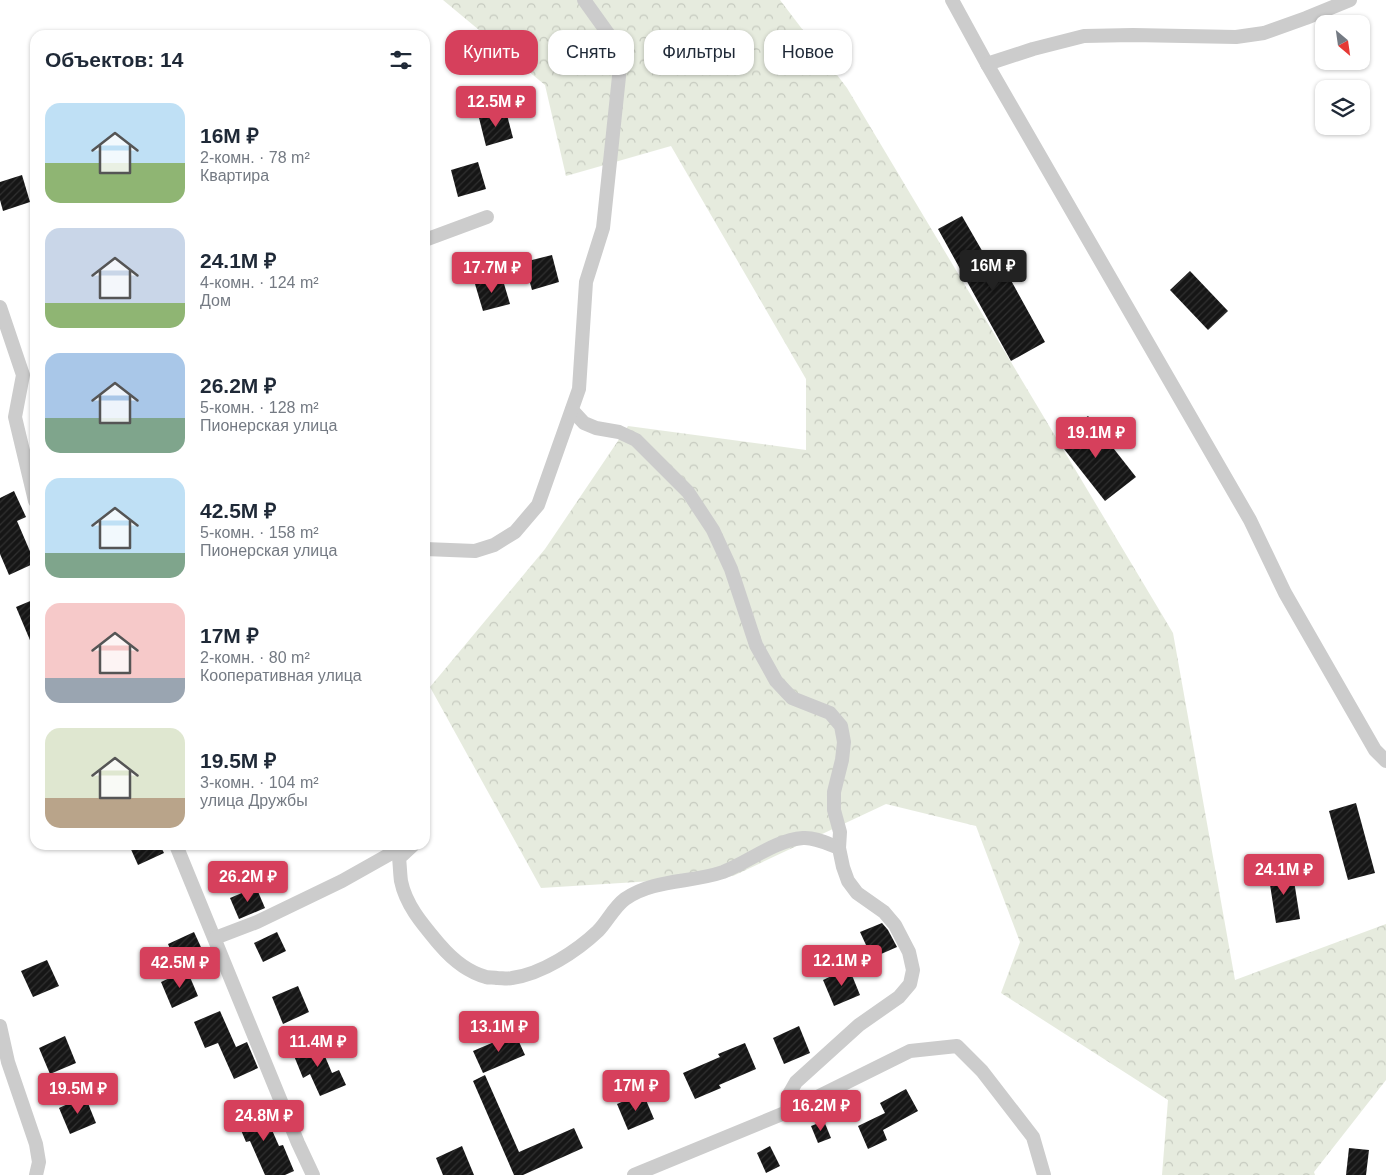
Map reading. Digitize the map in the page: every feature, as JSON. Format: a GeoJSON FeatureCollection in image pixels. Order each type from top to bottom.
{"type":"FeatureCollection","features":[{"type":"Feature","properties":{"kind":"street"},"geometry":{"type":"LineString","coordinates":[[430,549],[475,551],[494,545],[515,532],[538,504],[579,390],[586,282],[604,228],[620,67],[612,39],[584,0]]}},
{"type":"Feature","properties":{"kind":"street"},"geometry":{"type":"LineString","coordinates":[[952,0],[1250,520],[1285,593],[1376,750],[1386,761]]}},
{"type":"Feature","properties":{"kind":"street"},"geometry":{"type":"LineString","coordinates":[[987,64],[1033,48],[1084,36],[1236,37],[1264,33],[1350,0]]}},
{"type":"Feature","properties":{"kind":"street"},"geometry":{"type":"LineString","coordinates":[[430,238],[487,217]]}},
{"type":"Feature","properties":{"kind":"street"},"geometry":{"type":"LineString","coordinates":[[0,307],[29,373],[15,417],[30,480]]}},
{"type":"Feature","properties":{"kind":"street"},"geometry":{"type":"LineString","coordinates":[[572,410],[584,423],[596,428],[618,432],[636,440],[688,492],[713,530],[731,570],[756,645],[776,681],[792,698],[830,713],[841,726],[844,742],[834,792],[834,810],[840,832],[839,848],[842,867],[848,881],[857,893],[884,912],[895,925],[909,952],[913,970],[910,984],[899,997],[859,1025],[796,1082],[788,1096],[787,1112]]}},
{"type":"Feature","properties":{"kind":"street"},"geometry":{"type":"LineString","coordinates":[[408,850],[399,858],[401,882],[409,902],[422,924],[443,949],[463,967],[487,977],[512,978],[533,972],[559,960],[582,945],[599,930],[624,900],[641,891],[662,884],[721,872],[739,865],[783,842],[804,838],[822,841],[839,848]]}},
{"type":"Feature","properties":{"kind":"street"},"geometry":{"type":"LineString","coordinates":[[178,850],[298,1143],[313,1175]]}},
{"type":"Feature","properties":{"kind":"street"},"geometry":{"type":"LineString","coordinates":[[215,938],[257,922],[342,881],[398,850]]}},
{"type":"Feature","properties":{"kind":"street"},"geometry":{"type":"LineString","coordinates":[[0,1026],[8,1062],[36,1144],[38,1169]]}},
{"type":"Feature","properties":{"kind":"street"},"geometry":{"type":"LineString","coordinates":[[634,1175],[787,1112],[910,1050],[957,1046],[982,1071],[1032,1137],[1044,1175]]}},
{"type":"Feature","properties":{"kind":"green space"},"geometry":{"type":"Polygon","coordinates":[[[443,0],[780,0],[803,30],[764,30],[764,75],[837,75],[847,88],[1173,633],[1235,980],[1386,924],[1386,1080],[1314,1172],[1315,1175],[1162,1175],[1168,1100],[1001,993],[1020,942],[976,826],[886,804],[733,876],[541,888],[430,687],[545,549],[628,426],[806,450],[806,379],[671,146],[566,176],[545,85],[533,75],[538,75],[538,30],[479,30],[443,0]]]}},
{"type":"Feature","properties":{"kind":"building"},"geometry":{"type":"Polygon","coordinates":[[[506,111],[513,138],[486,146],[479,118],[506,111]]]}},
{"type":"Feature","properties":{"kind":"building"},"geometry":{"type":"Polygon","coordinates":[[[478,162],[486,189],[458,197],[451,170],[478,162]]]}},
{"type":"Feature","properties":{"kind":"building"},"geometry":{"type":"Polygon","coordinates":[[[22,175],[30,202],[3,211],[0,200],[0,182],[22,175]]]}},
{"type":"Feature","properties":{"kind":"building"},"geometry":{"type":"Polygon","coordinates":[[[962,216],[999,280],[1008,275],[1045,342],[1011,361],[938,229],[962,216]]]}},
{"type":"Feature","properties":{"kind":"building"},"geometry":{"type":"Polygon","coordinates":[[[552,255],[559,282],[532,290],[524,262],[552,255]]]}},
{"type":"Feature","properties":{"kind":"building"},"geometry":{"type":"Polygon","coordinates":[[[1190,271],[1228,311],[1208,330],[1170,290],[1190,271]]]}},
{"type":"Feature","properties":{"kind":"building"},"geometry":{"type":"Polygon","coordinates":[[[502,277],[510,304],[483,311],[475,284],[502,277]]]}},
{"type":"Feature","properties":{"kind":"building"},"geometry":{"type":"Polygon","coordinates":[[[1088,416],[1136,477],[1105,501],[1057,440],[1088,416]]]}},
{"type":"Feature","properties":{"kind":"building"},"geometry":{"type":"Polygon","coordinates":[[[14,491],[26,517],[17,521],[30,551],[30,565],[9,575],[0,554],[0,498],[14,491]]]}},
{"type":"Feature","properties":{"kind":"building"},"geometry":{"type":"Polygon","coordinates":[[[30,601],[30,640],[16,607],[30,601]]]}},
{"type":"Feature","properties":{"kind":"building"},"geometry":{"type":"Polygon","coordinates":[[[1356,803],[1375,873],[1348,880],[1329,811],[1356,803]]]}},
{"type":"Feature","properties":{"kind":"building"},"geometry":{"type":"Polygon","coordinates":[[[131,850],[162,850],[164,853],[138,865],[131,850]]]}},
{"type":"Feature","properties":{"kind":"building"},"geometry":{"type":"Polygon","coordinates":[[[1292,868],[1300,919],[1276,923],[1268,872],[1292,868]]]}},
{"type":"Feature","properties":{"kind":"building"},"geometry":{"type":"Polygon","coordinates":[[[256,887],[265,908],[239,919],[230,898],[256,887]]]}},
{"type":"Feature","properties":{"kind":"building"},"geometry":{"type":"Polygon","coordinates":[[[882,923],[897,947],[872,958],[860,932],[882,923]]]}},
{"type":"Feature","properties":{"kind":"building"},"geometry":{"type":"Polygon","coordinates":[[[194,932],[206,958],[179,970],[168,944],[194,932]]]}},
{"type":"Feature","properties":{"kind":"building"},"geometry":{"type":"Polygon","coordinates":[[[277,932],[286,951],[263,962],[254,943],[277,932]]]}},
{"type":"Feature","properties":{"kind":"building"},"geometry":{"type":"Polygon","coordinates":[[[47,960],[59,986],[33,997],[21,971],[47,960]]]}},
{"type":"Feature","properties":{"kind":"building"},"geometry":{"type":"Polygon","coordinates":[[[849,968],[860,995],[834,1006],[823,980],[849,968]]]}},
{"type":"Feature","properties":{"kind":"building"},"geometry":{"type":"Polygon","coordinates":[[[187,970],[198,996],[172,1008],[161,982],[187,970]]]}},
{"type":"Feature","properties":{"kind":"building"},"geometry":{"type":"Polygon","coordinates":[[[298,986],[309,1012],[283,1024],[272,997],[298,986]]]}},
{"type":"Feature","properties":{"kind":"building"},"geometry":{"type":"Polygon","coordinates":[[[220,1011],[236,1047],[247,1042],[258,1068],[234,1079],[218,1043],[205,1048],[194,1022],[220,1011]]]}},
{"type":"Feature","properties":{"kind":"building"},"geometry":{"type":"Polygon","coordinates":[[[799,1026],[810,1053],[784,1064],[773,1038],[799,1026]]]}},
{"type":"Feature","properties":{"kind":"building"},"geometry":{"type":"Polygon","coordinates":[[[515,1033],[525,1055],[483,1073],[473,1051],[515,1033]]]}},
{"type":"Feature","properties":{"kind":"building"},"geometry":{"type":"Polygon","coordinates":[[[65,1036],[76,1063],[50,1074],[39,1048],[65,1036]]]}},
{"type":"Feature","properties":{"kind":"building"},"geometry":{"type":"Polygon","coordinates":[[[318,1040],[332,1073],[339,1070],[346,1085],[320,1096],[310,1074],[303,1078],[292,1051],[318,1040]]]}},
{"type":"Feature","properties":{"kind":"building"},"geometry":{"type":"Polygon","coordinates":[[[745,1043],[756,1069],[719,1085],[721,1088],[695,1099],[683,1073],[720,1057],[718,1054],[745,1043]]]}},
{"type":"Feature","properties":{"kind":"building"},"geometry":{"type":"Polygon","coordinates":[[[485,1075],[519,1152],[574,1128],[583,1148],[523,1175],[514,1175],[473,1081],[485,1075]]]}},
{"type":"Feature","properties":{"kind":"building"},"geometry":{"type":"Polygon","coordinates":[[[906,1089],[918,1111],[883,1130],[887,1140],[868,1149],[858,1126],[885,1113],[880,1103],[906,1089]]]}},
{"type":"Feature","properties":{"kind":"building"},"geometry":{"type":"Polygon","coordinates":[[[643,1093],[654,1119],[628,1130],[617,1104],[643,1093]]]}},
{"type":"Feature","properties":{"kind":"building"},"geometry":{"type":"Polygon","coordinates":[[[85,1096],[96,1123],[70,1134],[59,1108],[85,1096]]]}},
{"type":"Feature","properties":{"kind":"building"},"geometry":{"type":"Polygon","coordinates":[[[261,1105],[279,1146],[283,1145],[294,1171],[285,1175],[265,1175],[250,1141],[246,1142],[235,1116],[261,1105]]]}},
{"type":"Feature","properties":{"kind":"building"},"geometry":{"type":"Polygon","coordinates":[[[824,1121],[831,1138],[818,1143],[811,1126],[824,1121]]]}},
{"type":"Feature","properties":{"kind":"building"},"geometry":{"type":"Polygon","coordinates":[[[462,1146],[474,1175],[443,1175],[436,1158],[462,1146]]]}},
{"type":"Feature","properties":{"kind":"building"},"geometry":{"type":"Polygon","coordinates":[[[770,1146],[780,1166],[766,1173],[757,1153],[770,1146]]]}},
{"type":"Feature","properties":{"kind":"building"},"geometry":{"type":"Polygon","coordinates":[[[1349,1148],[1369,1150],[1366,1175],[1346,1175],[1349,1148]]]}}]}
